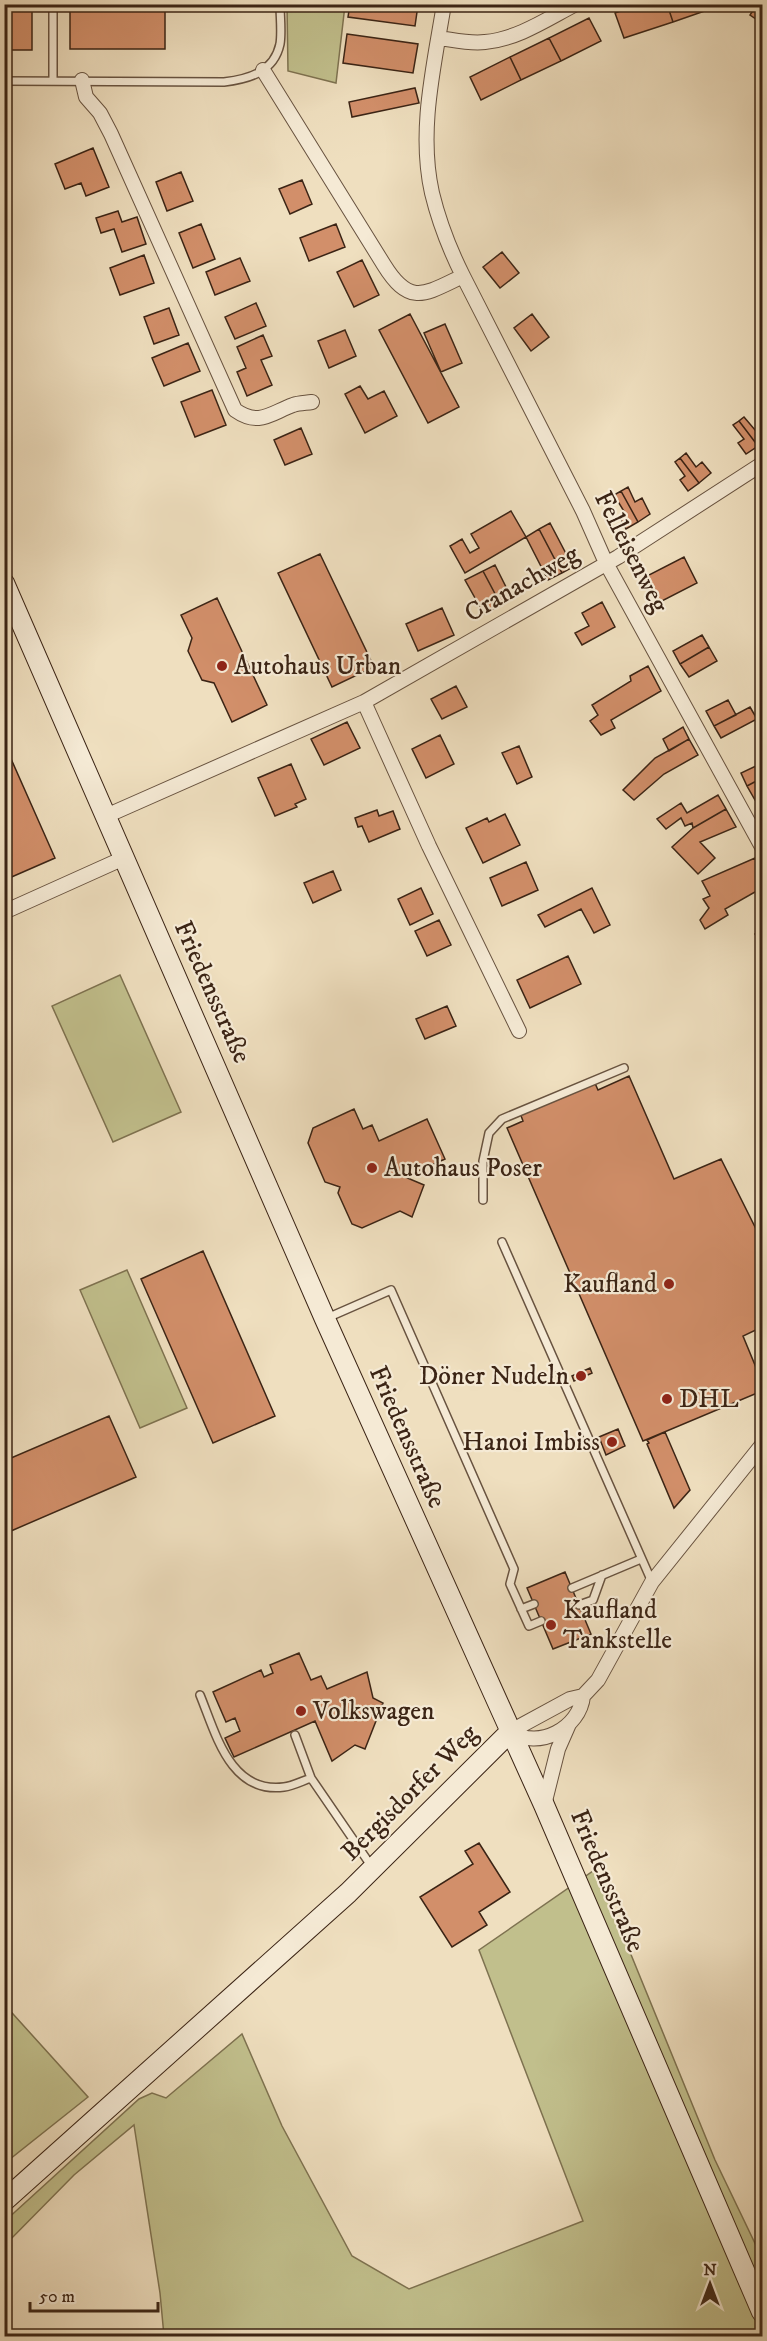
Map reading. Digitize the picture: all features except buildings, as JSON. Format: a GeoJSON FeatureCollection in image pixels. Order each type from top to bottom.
{"type":"FeatureCollection","features":[{"type":"Feature","properties":{"kind":"street","name":"Felleisenweg"},"geometry":{"type":"LineString","coordinates":[[444,4],[428,115],[429,175],[437,212],[463,276],[583,511],[606,563],[762,846]]}},
{"type":"Feature","properties":{"kind":"street"},"geometry":{"type":"LineString","coordinates":[[439,38],[484,42],[500,40],[517,34],[576,4]]}},
{"type":"Feature","properties":{"kind":"street"},"geometry":{"type":"LineString","coordinates":[[263,70],[399,287],[409,292],[430,291],[463,276]]}},
{"type":"Feature","properties":{"kind":"street"},"geometry":{"type":"LineString","coordinates":[[82,80],[86,97],[100,113],[111,134],[235,410],[250,418],[262,419],[295,404],[312,402]]}},
{"type":"Feature","properties":{"kind":"street","name":"Cranachweg"},"geometry":{"type":"LineString","coordinates":[[106,816],[364,702],[606,563],[705,503],[762,464]]}},
{"type":"Feature","properties":{"kind":"street","name":"Friedensstraße"},"geometry":{"type":"LineString","coordinates":[[4,583],[325,1319],[544,1805],[762,2312]]}},
{"type":"Feature","properties":{"kind":"street"},"geometry":{"type":"LineString","coordinates":[[364,702],[429,846],[519,1031]]}},
{"type":"Feature","properties":{"kind":"street"},"geometry":{"type":"LineString","coordinates":[[4,912],[124,858]]}},
{"type":"Feature","properties":{"kind":"street"},"geometry":{"type":"LineString","coordinates":[[583,1696],[570,1699],[511,1731],[521,1738],[531,1740],[555,1733],[579,1714],[583,1696],[598,1680],[606,1667],[652,1582],[762,1445]]}},
{"type":"Feature","properties":{"kind":"street"},"geometry":{"type":"LineString","coordinates":[[544,1805],[558,1749],[569,1724]]}},
{"type":"Feature","properties":{"kind":"street","name":"Bergisdorfer Weg"},"geometry":{"type":"LineString","coordinates":[[4,2201],[348,1893],[511,1731]]}},
{"type":"Feature","properties":{"kind":"lane"},"geometry":{"type":"LineString","coordinates":[[53,4],[53,80]]}},
{"type":"Feature","properties":{"kind":"lane"},"geometry":{"type":"LineString","coordinates":[[4,81],[224,82],[247,79],[263,70],[274,59],[280,43],[280,4]]}},
{"type":"Feature","properties":{"kind":"lane"},"geometry":{"type":"LineString","coordinates":[[483,1200],[483,1161],[489,1133],[502,1119],[624,1068]]}},
{"type":"Feature","properties":{"kind":"lane"},"geometry":{"type":"LineString","coordinates":[[502,1242],[652,1582]]}},
{"type":"Feature","properties":{"kind":"lane"},"geometry":{"type":"LineString","coordinates":[[325,1319],[392,1290],[514,1569],[510,1584],[521,1610],[529,1626],[541,1621]]}},
{"type":"Feature","properties":{"kind":"lane"},"geometry":{"type":"LineString","coordinates":[[572,1588],[641,1559]]}},
{"type":"Feature","properties":{"kind":"lane"},"geometry":{"type":"LineString","coordinates":[[579,1605],[593,1599],[602,1575]]}},
{"type":"Feature","properties":{"kind":"lane"},"geometry":{"type":"LineString","coordinates":[[521,1610],[534,1604]]}},
{"type":"Feature","properties":{"kind":"lane"},"geometry":{"type":"LineString","coordinates":[[200,1695],[226,1758],[245,1779],[273,1788],[286,1787],[310,1778]]}},
{"type":"Feature","properties":{"kind":"lane"},"geometry":{"type":"LineString","coordinates":[[295,1735],[310,1778],[373,1869]]}},
{"type":"Feature","properties":{"kind":"shaded area"},"geometry":{"type":"Polygon","coordinates":[[[287,5],[345,5],[336,83],[288,71],[287,5]]]}},
{"type":"Feature","properties":{"kind":"shaded area"},"geometry":{"type":"Polygon","coordinates":[[[120,975],[181,1112],[113,1142],[52,1006],[120,975]]]}},
{"type":"Feature","properties":{"kind":"shaded area"},"geometry":{"type":"Polygon","coordinates":[[[127,1270],[187,1408],[140,1428],[80,1290],[127,1270]]]}},
{"type":"Feature","properties":{"kind":"shaded area"},"geometry":{"type":"Polygon","coordinates":[[[596,1869],[715,2160],[762,2258],[762,2336],[164,2336],[160,2293],[134,2125],[74,2175],[5,2245],[5,2221],[139,2099],[152,2093],[166,2098],[242,2034],[282,2126],[352,2256],[409,2289],[583,2221],[479,1950],[596,1869]]]}},
{"type":"Feature","properties":{"kind":"shaded area"},"geometry":{"type":"Polygon","coordinates":[[[4,2004],[88,2097],[5,2163],[4,2163],[4,2004]]]}},
{"type":"Feature","properties":{"kind":"place","name":"Autohaus Urban"},"geometry":{"type":"Point","coordinates":[222,666]}},
{"type":"Feature","properties":{"kind":"place","name":"Autohaus Poser"},"geometry":{"type":"Point","coordinates":[372,1168]}},
{"type":"Feature","properties":{"kind":"place","name":"Kaufland"},"geometry":{"type":"Point","coordinates":[669,1284]}},
{"type":"Feature","properties":{"kind":"place","name":"Döner Nudeln"},"geometry":{"type":"Point","coordinates":[581,1376]}},
{"type":"Feature","properties":{"kind":"place","name":"DHL"},"geometry":{"type":"Point","coordinates":[667,1399]}},
{"type":"Feature","properties":{"kind":"place","name":"Hanoi Imbiss"},"geometry":{"type":"Point","coordinates":[612,1442]}},
{"type":"Feature","properties":{"kind":"place","name":"Kaufland Tankstelle"},"geometry":{"type":"Point","coordinates":[551,1625]}},
{"type":"Feature","properties":{"kind":"place","name":"Volkswagen"},"geometry":{"type":"Point","coordinates":[301,1711]}}]}
